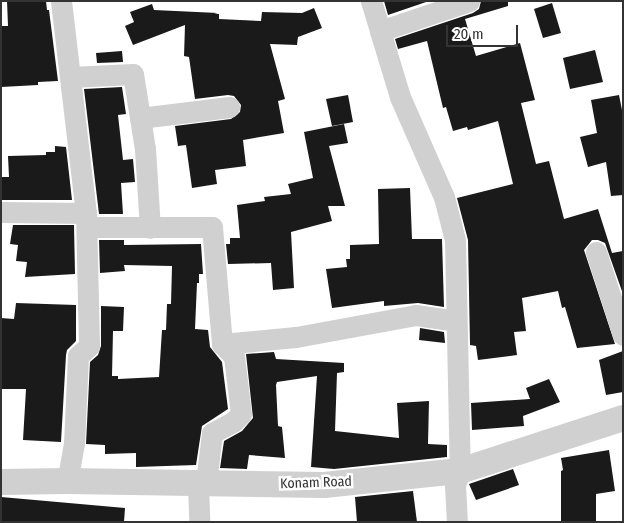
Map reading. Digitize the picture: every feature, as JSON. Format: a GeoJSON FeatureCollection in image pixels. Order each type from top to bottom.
{"type":"FeatureCollection","features":[{"type":"Feature","properties":{"kind":"street"},"geometry":{"type":"LineString","coordinates":[[60,1],[86,220],[90,346],[78,356],[74,443],[67,481]]}},
{"type":"Feature","properties":{"kind":"street"},"geometry":{"type":"LineString","coordinates":[[371,1],[400,97],[444,197],[455,240],[460,471],[455,485],[457,522]]}},
{"type":"Feature","properties":{"kind":"street"},"geometry":{"type":"LineString","coordinates":[[380,31],[468,1]]}},
{"type":"Feature","properties":{"kind":"street"},"geometry":{"type":"LineString","coordinates":[[70,77],[133,74],[140,118],[150,228]]}},
{"type":"Feature","properties":{"kind":"street"},"geometry":{"type":"LineString","coordinates":[[140,118],[229,107]]}},
{"type":"Feature","properties":{"kind":"street"},"geometry":{"type":"LineString","coordinates":[[1,212],[150,228],[212,227],[222,344],[234,356],[241,414],[233,422],[212,433],[202,484],[199,522]]}},
{"type":"Feature","properties":{"kind":"street"},"geometry":{"type":"LineString","coordinates":[[596,252],[623,335]]}},
{"type":"Feature","properties":{"kind":"street"},"geometry":{"type":"LineString","coordinates":[[222,344],[296,337],[416,315],[456,321]]}},
{"type":"Feature","properties":{"kind":"street","name":"Konam Road"},"geometry":{"type":"LineString","coordinates":[[1,482],[67,481],[324,485],[460,471],[623,418]]}},
{"type":"Feature","properties":{"kind":"building"},"geometry":{"type":"Polygon","coordinates":[[[7,1],[46,1],[47,10],[49,10],[58,81],[38,82],[38,85],[1,87],[1,26],[8,26],[7,1]]]}},
{"type":"Feature","properties":{"kind":"building"},"geometry":{"type":"Polygon","coordinates":[[[384,1],[429,1],[388,15],[384,1]]]}},
{"type":"Feature","properties":{"kind":"building"},"geometry":{"type":"Polygon","coordinates":[[[481,1],[508,1],[508,6],[465,19],[476,56],[520,43],[535,100],[521,103],[536,164],[549,161],[564,219],[598,209],[612,253],[623,251],[623,294],[605,243],[592,240],[584,250],[615,344],[577,348],[565,307],[562,308],[558,291],[522,298],[526,331],[514,332],[517,355],[478,360],[476,346],[470,345],[468,240],[457,198],[513,184],[498,121],[468,130],[467,127],[453,131],[446,107],[443,108],[427,41],[398,49],[395,39],[473,13],[479,9],[481,1]]]}},
{"type":"Feature","properties":{"kind":"building"},"geometry":{"type":"Polygon","coordinates":[[[552,3],[561,33],[543,38],[534,9],[552,3]]]}},
{"type":"Feature","properties":{"kind":"building"},"geometry":{"type":"Polygon","coordinates":[[[152,4],[154,10],[218,13],[214,14],[219,14],[219,19],[261,21],[262,12],[302,13],[314,8],[322,28],[298,37],[297,45],[270,44],[285,99],[278,101],[284,133],[243,140],[246,166],[215,170],[217,184],[192,188],[186,145],[178,146],[175,126],[231,119],[240,112],[241,105],[234,96],[228,95],[195,99],[189,57],[184,56],[185,25],[133,45],[125,26],[134,22],[130,12],[152,4]]]}},
{"type":"Feature","properties":{"kind":"building"},"geometry":{"type":"Polygon","coordinates":[[[595,50],[603,82],[570,89],[563,58],[595,50]]]}},
{"type":"Feature","properties":{"kind":"building"},"geometry":{"type":"Polygon","coordinates":[[[122,51],[123,62],[97,63],[96,53],[122,51]]]}},
{"type":"Feature","properties":{"kind":"building"},"geometry":{"type":"Polygon","coordinates":[[[122,87],[126,114],[118,115],[123,160],[133,159],[135,182],[121,183],[123,214],[99,214],[84,89],[122,87]]]}},
{"type":"Feature","properties":{"kind":"building"},"geometry":{"type":"Polygon","coordinates":[[[348,95],[353,122],[332,126],[326,99],[348,95]]]}},
{"type":"Feature","properties":{"kind":"building"},"geometry":{"type":"Polygon","coordinates":[[[619,95],[623,115],[623,195],[611,196],[606,162],[588,167],[580,137],[597,133],[591,100],[619,95]]]}},
{"type":"Feature","properties":{"kind":"building"},"geometry":{"type":"Polygon","coordinates":[[[344,124],[348,143],[329,146],[345,206],[328,206],[332,221],[291,232],[294,288],[273,290],[271,263],[228,264],[226,244],[230,244],[230,238],[240,238],[237,205],[265,201],[264,197],[291,194],[288,184],[313,178],[304,132],[344,124]]]}},
{"type":"Feature","properties":{"kind":"building"},"geometry":{"type":"Polygon","coordinates":[[[55,146],[66,147],[72,200],[1,200],[1,177],[9,177],[8,156],[46,155],[46,152],[55,152],[55,146]]]}},
{"type":"Feature","properties":{"kind":"building"},"geometry":{"type":"Polygon","coordinates":[[[410,188],[412,239],[442,239],[444,307],[418,303],[384,306],[384,301],[332,308],[326,269],[347,267],[346,259],[350,259],[350,245],[379,244],[378,189],[410,188]]]}},
{"type":"Feature","properties":{"kind":"building"},"geometry":{"type":"Polygon","coordinates":[[[13,225],[74,225],[75,274],[25,277],[27,262],[16,261],[18,245],[10,244],[13,225]]]}},
{"type":"Feature","properties":{"kind":"building"},"geometry":{"type":"Polygon","coordinates":[[[99,240],[124,240],[124,245],[201,244],[203,274],[199,274],[199,283],[197,283],[195,329],[208,330],[210,347],[222,362],[228,409],[202,426],[196,465],[136,467],[136,453],[105,454],[105,445],[86,444],[90,362],[98,355],[101,346],[101,306],[124,307],[123,331],[113,331],[112,376],[118,376],[118,379],[159,377],[162,330],[166,330],[167,304],[171,304],[172,266],[124,265],[125,271],[100,273],[99,240]]]}},
{"type":"Feature","properties":{"kind":"building"},"geometry":{"type":"Polygon","coordinates":[[[16,303],[76,305],[76,341],[67,350],[66,355],[61,442],[23,440],[26,389],[1,389],[1,318],[14,319],[16,303]]]}},
{"type":"Feature","properties":{"kind":"building"},"geometry":{"type":"Polygon","coordinates":[[[420,328],[444,332],[445,343],[419,340],[420,328]]]}},
{"type":"Feature","properties":{"kind":"building"},"geometry":{"type":"Polygon","coordinates":[[[623,351],[623,392],[606,395],[599,360],[623,351]]]}},
{"type":"Feature","properties":{"kind":"building"},"geometry":{"type":"Polygon","coordinates":[[[274,352],[276,359],[344,363],[344,372],[337,373],[335,431],[399,438],[397,403],[429,401],[428,444],[447,445],[447,457],[334,469],[311,467],[317,376],[277,382],[278,426],[282,427],[285,458],[249,455],[247,469],[220,468],[224,441],[242,431],[253,418],[246,354],[274,352]]]}},
{"type":"Feature","properties":{"kind":"building"},"geometry":{"type":"Polygon","coordinates":[[[549,379],[560,402],[523,416],[524,426],[472,430],[471,403],[530,399],[526,388],[549,379]]]}},
{"type":"Feature","properties":{"kind":"building"},"geometry":{"type":"Polygon","coordinates":[[[609,450],[615,491],[596,494],[596,522],[561,522],[561,471],[563,470],[561,458],[609,450]]]}},
{"type":"Feature","properties":{"kind":"building"},"geometry":{"type":"Polygon","coordinates":[[[513,469],[519,485],[476,500],[469,484],[513,469]]]}},
{"type":"Feature","properties":{"kind":"building"},"geometry":{"type":"Polygon","coordinates":[[[413,491],[417,522],[357,522],[355,497],[413,491]]]}},
{"type":"Feature","properties":{"kind":"building"},"geometry":{"type":"Polygon","coordinates":[[[1,497],[125,508],[124,522],[1,522],[1,497]]]}}]}
